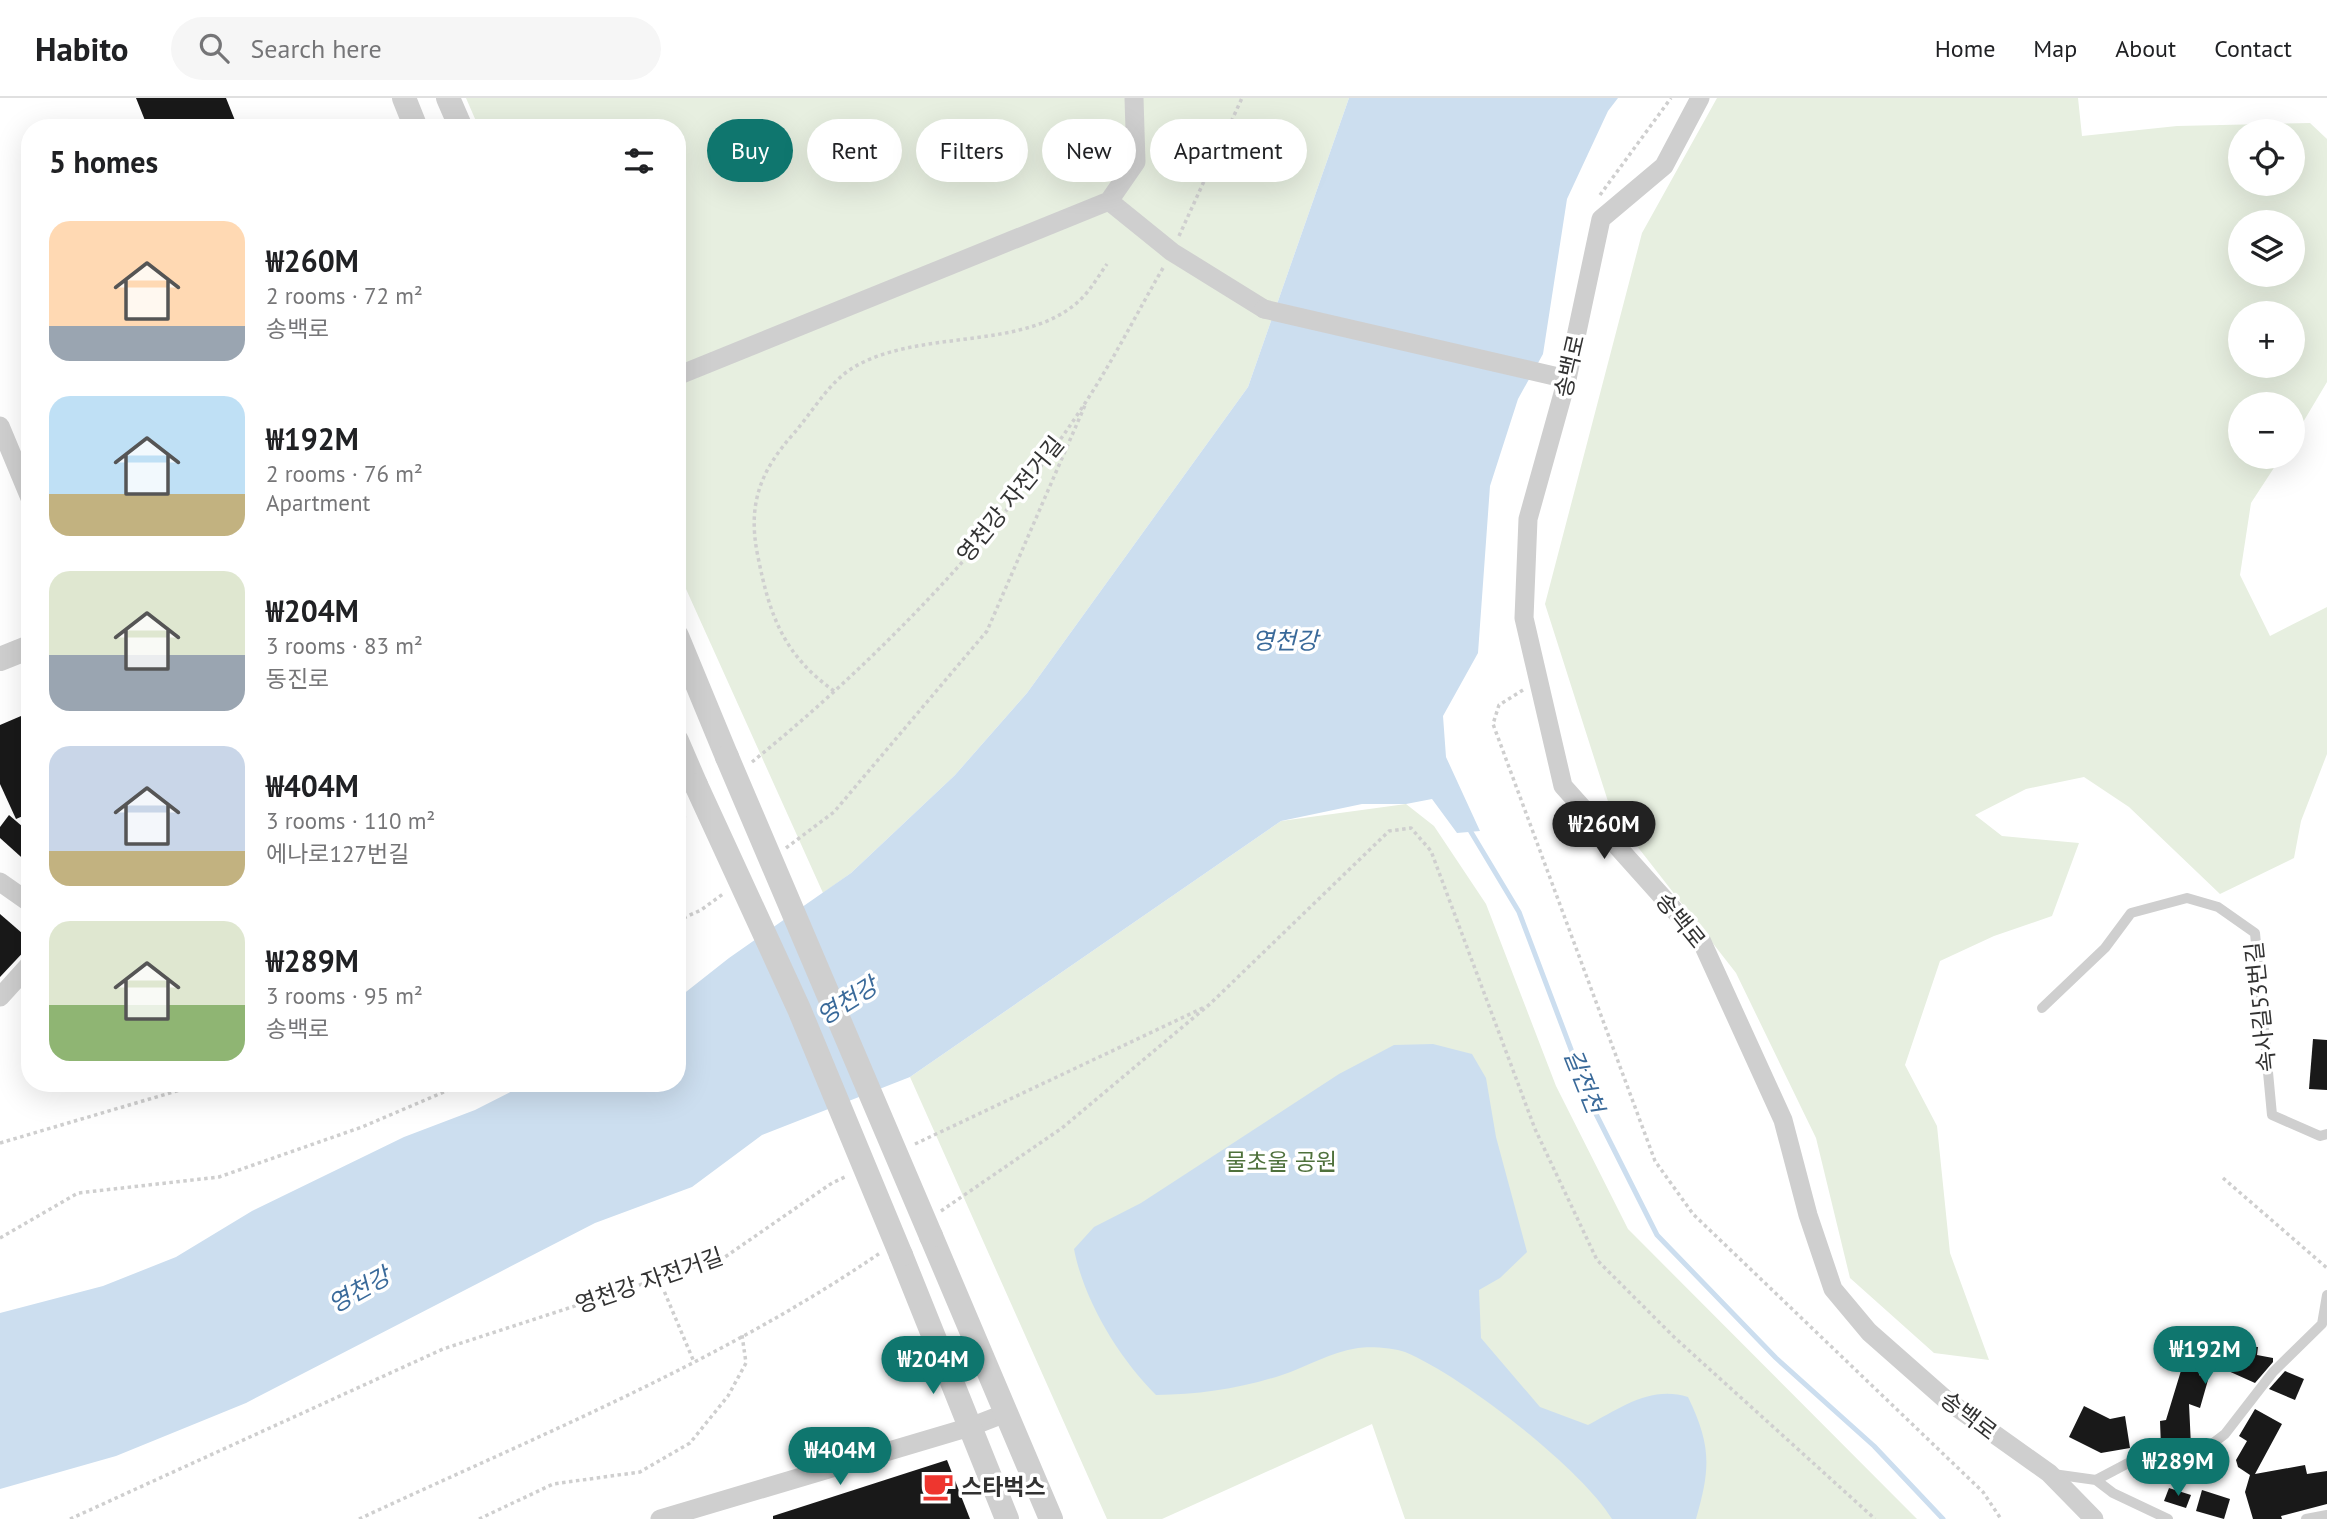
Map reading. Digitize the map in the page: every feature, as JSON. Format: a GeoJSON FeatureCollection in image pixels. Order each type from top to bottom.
{"type":"FeatureCollection","features":[{"type":"Feature","properties":{"kind":"street"},"geometry":{"type":"LineString","coordinates":[[404,98],[412,119]]}},
{"type":"Feature","properties":{"kind":"street"},"geometry":{"type":"LineString","coordinates":[[448,98],[457,119]]}},
{"type":"Feature","properties":{"kind":"street"},"geometry":{"type":"LineString","coordinates":[[686,372],[1109,201],[1136,162],[1134,98]]}},
{"type":"Feature","properties":{"kind":"street","name":"송백로"},"geometry":{"type":"LineString","coordinates":[[1700,98],[1664,166],[1601,219],[1567,379],[1528,519],[1524,618],[1563,786],[1702,940],[1783,1120],[1808,1215],[1833,1289],[1869,1332],[1945,1399],[2049,1473],[2094,1519]]}},
{"type":"Feature","properties":{"kind":"street"},"geometry":{"type":"LineString","coordinates":[[1109,201],[1172,252],[1264,309],[1567,379]]}},
{"type":"Feature","properties":{"kind":"street"},"geometry":{"type":"LineString","coordinates":[[0,426],[21,476]]}},
{"type":"Feature","properties":{"kind":"street"},"geometry":{"type":"LineString","coordinates":[[0,659],[21,651]]}},
{"type":"Feature","properties":{"kind":"street"},"geometry":{"type":"LineString","coordinates":[[686,654],[738,761],[930,1236],[1051,1519]]}},
{"type":"Feature","properties":{"kind":"street"},"geometry":{"type":"LineString","coordinates":[[686,762],[799,1009],[893,1253],[970,1427],[1007,1519]]}},
{"type":"Feature","properties":{"kind":"street"},"geometry":{"type":"LineString","coordinates":[[0,882],[21,897]]}},
{"type":"Feature","properties":{"kind":"street"},"geometry":{"type":"LineString","coordinates":[[0,997],[21,974]]}},
{"type":"Feature","properties":{"kind":"street"},"geometry":{"type":"LineString","coordinates":[[660,1519],[970,1427],[1006,1413]]}},
{"type":"Feature","properties":{"kind":"lane","name":"속사길53번길"},"geometry":{"type":"LineString","coordinates":[[2042,1008],[2105,948],[2131,914],[2187,898],[2218,907],[2255,933],[2272,1115],[2320,1136],[2327,1134]]}},
{"type":"Feature","properties":{"kind":"lane"},"geometry":{"type":"LineString","coordinates":[[2096,1480],[2132,1461],[2190,1460],[2225,1434],[2273,1372],[2322,1324],[2327,1295]]}},
{"type":"Feature","properties":{"kind":"lane"},"geometry":{"type":"LineString","coordinates":[[2049,1473],[2096,1480],[2113,1493],[2168,1519]]}},
{"type":"Feature","properties":{"kind":"lane"},"geometry":{"type":"LineString","coordinates":[[2306,1519],[2327,1515]]}},
{"type":"Feature","properties":{"kind":"path","name":"영천강 자전거길"},"geometry":{"type":"LineString","coordinates":[[738,761],[834,691],[909,620],[1012,501],[1089,397],[1172,252],[1242,98]]}},
{"type":"Feature","properties":{"kind":"path"},"geometry":{"type":"LineString","coordinates":[[834,691],[806,671],[783,637],[763,579],[753,532],[758,488],[773,456],[851,369],[910,347],[1010,333],[1048,319],[1081,299],[1107,264]]}},
{"type":"Feature","properties":{"kind":"path"},"geometry":{"type":"LineString","coordinates":[[779,853],[834,812],[987,631],[1089,397]]}},
{"type":"Feature","properties":{"kind":"path"},"geometry":{"type":"LineString","coordinates":[[1537,681],[1499,705],[1493,724],[1655,1161],[1693,1214],[1983,1492],[2001,1519]]}},
{"type":"Feature","properties":{"kind":"path"},"geometry":{"type":"LineString","coordinates":[[940,1212],[1062,1128],[1210,1004],[1389,831],[1412,828],[1431,851],[1535,1129],[1597,1261],[1674,1337],[1875,1519]]}},
{"type":"Feature","properties":{"kind":"path"},"geometry":{"type":"LineString","coordinates":[[686,917],[701,911],[734,886]]}},
{"type":"Feature","properties":{"kind":"path"},"geometry":{"type":"LineString","coordinates":[[908,1147],[1210,1004]]}},
{"type":"Feature","properties":{"kind":"path"},"geometry":{"type":"LineString","coordinates":[[0,1143],[173,1092]]}},
{"type":"Feature","properties":{"kind":"path"},"geometry":{"type":"LineString","coordinates":[[0,1238],[78,1193],[219,1177],[362,1127],[444,1092]]}},
{"type":"Feature","properties":{"kind":"path","name":"영천강 자전거길"},"geometry":{"type":"LineString","coordinates":[[70,1519],[443,1349],[725,1257],[832,1183],[857,1171]]}},
{"type":"Feature","properties":{"kind":"path"},"geometry":{"type":"LineString","coordinates":[[2223,1178],[2327,1268]]}},
{"type":"Feature","properties":{"kind":"path"},"geometry":{"type":"LineString","coordinates":[[359,1519],[694,1362],[893,1253]]}},
{"type":"Feature","properties":{"kind":"path"},"geometry":{"type":"LineString","coordinates":[[659,1279],[694,1362]]}},
{"type":"Feature","properties":{"kind":"path"},"geometry":{"type":"LineString","coordinates":[[479,1519],[552,1484],[640,1472],[690,1443],[728,1396],[746,1363],[742,1335]]}},
{"type":"Feature","properties":{"kind":"green space"},"geometry":{"type":"Polygon","coordinates":[[[466,98],[1349,98],[1248,387],[1027,693],[955,775],[851,873],[823,893],[686,589],[686,119],[475,119],[466,98]]]}},
{"type":"Feature","properties":{"kind":"green space"},"geometry":{"type":"Polygon","coordinates":[[[1717,98],[2078,98],[2082,136],[2177,126],[2228,125],[2228,196],[2305,196],[2305,123],[2310,123],[2327,139],[2327,382],[2305,419],[2305,392],[2228,392],[2228,469],[2273,469],[2251,503],[2240,575],[2270,636],[2327,607],[2327,754],[2301,821],[2294,858],[2220,894],[2129,807],[2084,777],[2026,789],[1975,815],[2002,836],[2079,843],[2052,916],[1994,936],[1940,961],[1905,1065],[1937,1126],[1950,1253],[1989,1360],[1934,1353],[1850,1278],[1816,1138],[1736,973],[1612,814],[1545,604],[1642,233],[1717,98]]]}},
{"type":"Feature","properties":{"kind":"green space","name":"물초울 공원"},"geometry":{"type":"Polygon","coordinates":[[[1406,804],[1434,826],[1486,904],[1556,1086],[1628,1229],[1917,1519],[1405,1519],[1372,1424],[1162,1519],[1107,1519],[910,1077],[1281,821],[1406,804]]]}},
{"type":"Feature","properties":{"kind":"water","name":"영천강"},"geometry":{"type":"Polygon","coordinates":[[[1349,98],[1618,98],[1608,111],[1567,199],[1543,354],[1518,399],[1490,486],[1478,653],[1443,716],[1446,757],[1480,831],[1457,833],[1432,799],[1406,804],[1362,804],[1281,821],[910,1077],[762,1135],[692,1187],[595,1223],[246,1403],[116,1456],[0,1489],[0,1313],[103,1286],[176,1257],[252,1211],[404,1137],[475,1110],[510,1092],[686,1092],[686,992],[729,958],[851,873],[955,775],[1027,693],[1248,387],[1349,98]]]}},
{"type":"Feature","properties":{"kind":"water"},"geometry":{"type":"Polygon","coordinates":[[[1433,1044],[1472,1054],[1486,1078],[1496,1137],[1527,1252],[1500,1278],[1479,1290],[1481,1338],[1540,1407],[1588,1425],[1649,1396],[1674,1394],[1688,1397],[1701,1429],[1706,1456],[1704,1485],[1696,1519],[1612,1519],[1597,1498],[1574,1475],[1518,1425],[1457,1381],[1405,1352],[1395,1349],[1358,1348],[1251,1384],[1204,1392],[1156,1395],[1129,1364],[1105,1328],[1086,1289],[1074,1249],[1094,1227],[1141,1203],[1339,1074],[1394,1045],[1433,1044]]]}},
{"type":"Feature","properties":{"kind":"building"},"geometry":{"type":"Polygon","coordinates":[[[136,98],[226,98],[234,119],[144,119],[136,98]]]}},
{"type":"Feature","properties":{"kind":"building"},"geometry":{"type":"Polygon","coordinates":[[[21,716],[21,817],[16,819],[0,784],[0,725],[21,716]]]}},
{"type":"Feature","properties":{"kind":"building"},"geometry":{"type":"Polygon","coordinates":[[[9,815],[21,825],[21,857],[0,838],[0,827],[9,815]]]}},
{"type":"Feature","properties":{"kind":"building"},"geometry":{"type":"Polygon","coordinates":[[[0,914],[21,932],[21,955],[0,977],[0,914]]]}},
{"type":"Feature","properties":{"kind":"building"},"geometry":{"type":"Polygon","coordinates":[[[2313,1039],[2327,1040],[2327,1090],[2309,1089],[2313,1039]]]}},
{"type":"Feature","properties":{"kind":"building"},"geometry":{"type":"Polygon","coordinates":[[[2190,1341],[2237,1355],[2237,1346],[2258,1347],[2257,1355],[2273,1358],[2273,1362],[2255,1383],[2206,1361],[2199,1375],[2208,1380],[2200,1408],[2189,1404],[2191,1446],[2161,1447],[2160,1421],[2166,1420],[2190,1341]]]}},
{"type":"Feature","properties":{"kind":"building"},"geometry":{"type":"Polygon","coordinates":[[[2285,1371],[2304,1379],[2295,1400],[2269,1389],[2285,1371]]]}},
{"type":"Feature","properties":{"kind":"building"},"geometry":{"type":"Polygon","coordinates":[[[2084,1406],[2110,1419],[2125,1416],[2130,1448],[2101,1453],[2069,1437],[2084,1406]]]}},
{"type":"Feature","properties":{"kind":"building"},"geometry":{"type":"Polygon","coordinates":[[[2255,1409],[2282,1424],[2255,1474],[2305,1465],[2307,1474],[2327,1471],[2327,1504],[2281,1516],[2282,1519],[2253,1519],[2245,1492],[2250,1475],[2238,1467],[2236,1460],[2247,1441],[2239,1436],[2255,1409]]]}},
{"type":"Feature","properties":{"kind":"building"},"geometry":{"type":"Polygon","coordinates":[[[947,1460],[970,1519],[773,1519],[773,1516],[947,1460]]]}},
{"type":"Feature","properties":{"kind":"building"},"geometry":{"type":"Polygon","coordinates":[[[2169,1488],[2191,1495],[2186,1508],[2164,1501],[2169,1488]]]}},
{"type":"Feature","properties":{"kind":"building"},"geometry":{"type":"Polygon","coordinates":[[[2202,1490],[2230,1499],[2224,1519],[2196,1511],[2202,1490]]]}},
{"type":"Feature","properties":{"kind":"waterway","name":"갈전천"},"geometry":{"type":"LineString","coordinates":[[1468,827],[1519,912],[1594,1110],[1657,1235],[1776,1358],[1874,1446],[1943,1519]]}},
{"type":"Feature","properties":{"kind":"place","name":"스타벅스"},"geometry":{"type":"Point","coordinates":[938,1486]}}]}
